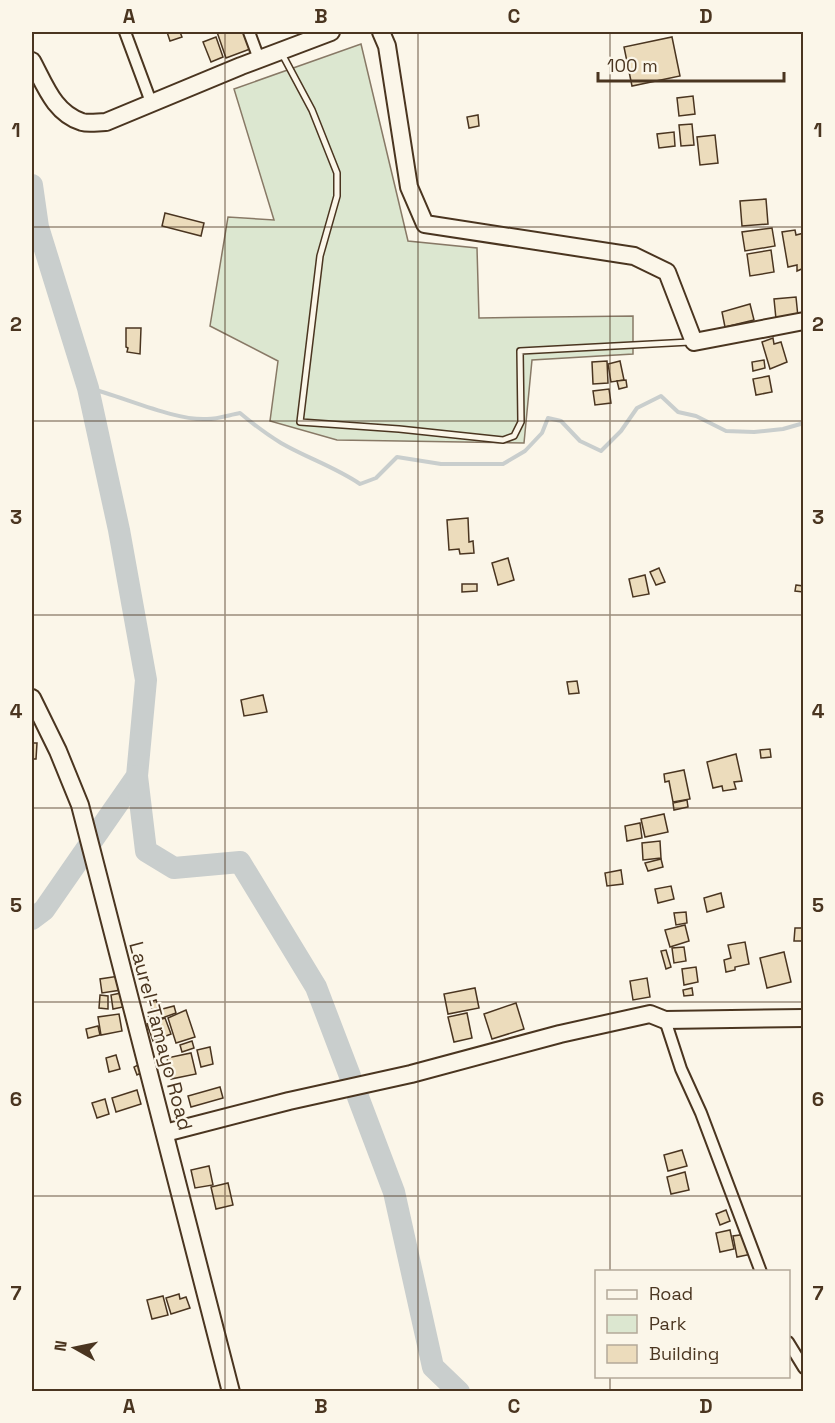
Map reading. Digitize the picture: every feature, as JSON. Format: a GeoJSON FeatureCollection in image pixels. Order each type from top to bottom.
{"type":"FeatureCollection","features":[{"type":"Feature","properties":{"kind":"street"},"geometry":{"type":"LineString","coordinates":[[125,32],[151,102]]}},
{"type":"Feature","properties":{"kind":"street"},"geometry":{"type":"LineString","coordinates":[[249,32],[259,59]]}},
{"type":"Feature","properties":{"kind":"street"},"geometry":{"type":"LineString","coordinates":[[32,61],[48,92],[62,112],[84,122],[106,122],[151,102],[331,32]]}},
{"type":"Feature","properties":{"kind":"street"},"geometry":{"type":"LineString","coordinates":[[381,32],[387,46],[409,187],[425,224],[634,255],[667,272],[694,342],[804,321]]}},
{"type":"Feature","properties":{"kind":"street","name":"Laurel-Tamayo Road"},"geometry":{"type":"LineString","coordinates":[[32,698],[58,751],[80,805],[231,1392]]}},
{"type":"Feature","properties":{"kind":"street"},"geometry":{"type":"LineString","coordinates":[[165,1133],[289,1101],[411,1074],[571,1031],[650,1014],[665,1020],[804,1018]]}},
{"type":"Feature","properties":{"kind":"street"},"geometry":{"type":"LineString","coordinates":[[665,1020],[681,1069],[701,1113],[760,1270]]}},
{"type":"Feature","properties":{"kind":"street"},"geometry":{"type":"LineString","coordinates":[[790,1344],[804,1368]]}},
{"type":"Feature","properties":{"kind":"lane"},"geometry":{"type":"LineString","coordinates":[[280,51],[312,110],[337,173],[337,196],[320,256],[300,422],[503,440],[514,436],[520,422],[520,351],[694,342]]}},
{"type":"Feature","properties":{"kind":"green space"},"geometry":{"type":"Polygon","coordinates":[[[361,44],[408,241],[477,248],[479,318],[633,316],[633,354],[532,360],[524,443],[337,440],[270,421],[278,361],[210,326],[228,217],[274,220],[234,89],[361,44]]]}},
{"type":"Feature","properties":{"kind":"building"},"geometry":{"type":"Polygon","coordinates":[[[167,32],[180,32],[182,37],[170,41],[167,32]]]}},
{"type":"Feature","properties":{"kind":"building"},"geometry":{"type":"Polygon","coordinates":[[[217,32],[244,32],[250,49],[226,58],[217,32]]]}},
{"type":"Feature","properties":{"kind":"building"},"geometry":{"type":"Polygon","coordinates":[[[216,37],[223,57],[211,62],[203,42],[216,37]]]}},
{"type":"Feature","properties":{"kind":"building"},"geometry":{"type":"Polygon","coordinates":[[[672,37],[680,76],[632,86],[624,47],[672,37]]]}},
{"type":"Feature","properties":{"kind":"building"},"geometry":{"type":"Polygon","coordinates":[[[693,96],[695,114],[679,116],[677,98],[693,96]]]}},
{"type":"Feature","properties":{"kind":"building"},"geometry":{"type":"Polygon","coordinates":[[[478,115],[479,126],[469,128],[467,117],[478,115]]]}},
{"type":"Feature","properties":{"kind":"building"},"geometry":{"type":"Polygon","coordinates":[[[692,124],[694,145],[681,146],[679,125],[692,124]]]}},
{"type":"Feature","properties":{"kind":"building"},"geometry":{"type":"Polygon","coordinates":[[[674,132],[675,146],[659,148],[657,134],[674,132]]]}},
{"type":"Feature","properties":{"kind":"building"},"geometry":{"type":"Polygon","coordinates":[[[715,135],[718,163],[700,165],[697,137],[715,135]]]}},
{"type":"Feature","properties":{"kind":"building"},"geometry":{"type":"Polygon","coordinates":[[[766,199],[768,224],[742,226],[740,201],[766,199]]]}},
{"type":"Feature","properties":{"kind":"building"},"geometry":{"type":"Polygon","coordinates":[[[165,213],[204,223],[201,236],[162,226],[165,213]]]}},
{"type":"Feature","properties":{"kind":"building"},"geometry":{"type":"Polygon","coordinates":[[[772,228],[775,246],[745,251],[742,232],[772,228]]]}},
{"type":"Feature","properties":{"kind":"building"},"geometry":{"type":"Polygon","coordinates":[[[795,230],[796,235],[804,233],[804,268],[797,271],[797,265],[788,267],[782,232],[795,230]]]}},
{"type":"Feature","properties":{"kind":"building"},"geometry":{"type":"Polygon","coordinates":[[[771,250],[774,272],[750,276],[747,254],[771,250]]]}},
{"type":"Feature","properties":{"kind":"building"},"geometry":{"type":"Polygon","coordinates":[[[796,297],[798,317],[776,319],[774,299],[796,297]]]}},
{"type":"Feature","properties":{"kind":"building"},"geometry":{"type":"Polygon","coordinates":[[[750,304],[754,320],[725,327],[722,312],[750,304]]]}},
{"type":"Feature","properties":{"kind":"building"},"geometry":{"type":"Polygon","coordinates":[[[126,328],[141,328],[140,354],[127,352],[126,328]]]}},
{"type":"Feature","properties":{"kind":"building"},"geometry":{"type":"Polygon","coordinates":[[[773,338],[774,344],[781,342],[787,362],[770,369],[762,342],[773,338]]]}},
{"type":"Feature","properties":{"kind":"building"},"geometry":{"type":"Polygon","coordinates":[[[764,360],[765,368],[753,371],[752,362],[764,360]]]}},
{"type":"Feature","properties":{"kind":"building"},"geometry":{"type":"Polygon","coordinates":[[[607,361],[608,383],[593,384],[592,362],[607,361]]]}},
{"type":"Feature","properties":{"kind":"building"},"geometry":{"type":"Polygon","coordinates":[[[620,361],[624,380],[611,382],[608,364],[620,361]]]}},
{"type":"Feature","properties":{"kind":"building"},"geometry":{"type":"Polygon","coordinates":[[[769,376],[772,392],[756,395],[753,379],[769,376]]]}},
{"type":"Feature","properties":{"kind":"building"},"geometry":{"type":"Polygon","coordinates":[[[626,380],[627,387],[619,389],[617,381],[626,380]]]}},
{"type":"Feature","properties":{"kind":"building"},"geometry":{"type":"Polygon","coordinates":[[[609,389],[611,403],[595,405],[593,391],[609,389]]]}},
{"type":"Feature","properties":{"kind":"building"},"geometry":{"type":"Polygon","coordinates":[[[468,518],[469,542],[473,541],[474,553],[460,554],[459,549],[449,550],[447,520],[468,518]]]}},
{"type":"Feature","properties":{"kind":"building"},"geometry":{"type":"Polygon","coordinates":[[[508,558],[514,580],[498,585],[492,563],[508,558]]]}},
{"type":"Feature","properties":{"kind":"building"},"geometry":{"type":"Polygon","coordinates":[[[659,568],[665,582],[656,585],[650,572],[659,568]]]}},
{"type":"Feature","properties":{"kind":"building"},"geometry":{"type":"Polygon","coordinates":[[[645,575],[649,594],[633,597],[629,579],[645,575]]]}},
{"type":"Feature","properties":{"kind":"building"},"geometry":{"type":"Polygon","coordinates":[[[462,584],[477,584],[477,591],[462,592],[462,584]]]}},
{"type":"Feature","properties":{"kind":"building"},"geometry":{"type":"Polygon","coordinates":[[[796,585],[803,586],[803,592],[795,591],[796,585]]]}},
{"type":"Feature","properties":{"kind":"building"},"geometry":{"type":"Polygon","coordinates":[[[577,681],[579,693],[569,694],[567,682],[577,681]]]}},
{"type":"Feature","properties":{"kind":"building"},"geometry":{"type":"Polygon","coordinates":[[[263,695],[267,712],[244,716],[241,700],[263,695]]]}},
{"type":"Feature","properties":{"kind":"building"},"geometry":{"type":"Polygon","coordinates":[[[32,743],[37,743],[36,759],[32,759],[32,743]]]}},
{"type":"Feature","properties":{"kind":"building"},"geometry":{"type":"Polygon","coordinates":[[[770,749],[771,757],[761,758],[760,750],[770,749]]]}},
{"type":"Feature","properties":{"kind":"building"},"geometry":{"type":"Polygon","coordinates":[[[736,754],[742,781],[734,782],[736,789],[723,791],[722,786],[713,788],[707,762],[736,754]]]}},
{"type":"Feature","properties":{"kind":"building"},"geometry":{"type":"Polygon","coordinates":[[[684,770],[690,799],[673,802],[669,781],[665,782],[664,774],[684,770]]]}},
{"type":"Feature","properties":{"kind":"building"},"geometry":{"type":"Polygon","coordinates":[[[687,800],[688,807],[674,810],[673,803],[687,800]]]}},
{"type":"Feature","properties":{"kind":"building"},"geometry":{"type":"Polygon","coordinates":[[[664,814],[668,832],[645,837],[641,819],[664,814]]]}},
{"type":"Feature","properties":{"kind":"building"},"geometry":{"type":"Polygon","coordinates":[[[640,823],[642,838],[627,841],[625,826],[640,823]]]}},
{"type":"Feature","properties":{"kind":"building"},"geometry":{"type":"Polygon","coordinates":[[[660,841],[661,858],[643,860],[642,843],[660,841]]]}},
{"type":"Feature","properties":{"kind":"building"},"geometry":{"type":"Polygon","coordinates":[[[661,859],[663,867],[648,871],[645,863],[661,859]]]}},
{"type":"Feature","properties":{"kind":"building"},"geometry":{"type":"Polygon","coordinates":[[[621,870],[623,884],[607,886],[605,873],[621,870]]]}},
{"type":"Feature","properties":{"kind":"building"},"geometry":{"type":"Polygon","coordinates":[[[671,886],[674,899],[658,903],[655,889],[671,886]]]}},
{"type":"Feature","properties":{"kind":"building"},"geometry":{"type":"Polygon","coordinates":[[[721,893],[724,907],[707,912],[704,898],[721,893]]]}},
{"type":"Feature","properties":{"kind":"building"},"geometry":{"type":"Polygon","coordinates":[[[686,912],[687,923],[676,925],[674,913],[686,912]]]}},
{"type":"Feature","properties":{"kind":"building"},"geometry":{"type":"Polygon","coordinates":[[[685,925],[689,941],[670,947],[665,930],[685,925]]]}},
{"type":"Feature","properties":{"kind":"building"},"geometry":{"type":"Polygon","coordinates":[[[795,928],[804,928],[804,941],[794,941],[795,928]]]}},
{"type":"Feature","properties":{"kind":"building"},"geometry":{"type":"Polygon","coordinates":[[[745,942],[749,964],[726,972],[724,960],[731,958],[728,945],[745,942]]]}},
{"type":"Feature","properties":{"kind":"building"},"geometry":{"type":"Polygon","coordinates":[[[684,947],[686,961],[674,963],[672,948],[684,947]]]}},
{"type":"Feature","properties":{"kind":"building"},"geometry":{"type":"Polygon","coordinates":[[[666,950],[671,967],[666,969],[661,951],[666,950]]]}},
{"type":"Feature","properties":{"kind":"building"},"geometry":{"type":"Polygon","coordinates":[[[784,952],[791,982],[767,988],[760,958],[784,952]]]}},
{"type":"Feature","properties":{"kind":"building"},"geometry":{"type":"Polygon","coordinates":[[[696,967],[698,982],[684,985],[682,969],[696,967]]]}},
{"type":"Feature","properties":{"kind":"building"},"geometry":{"type":"Polygon","coordinates":[[[119,976],[121,990],[102,993],[100,979],[119,976]]]}},
{"type":"Feature","properties":{"kind":"building"},"geometry":{"type":"Polygon","coordinates":[[[647,978],[650,997],[633,1000],[630,981],[647,978]]]}},
{"type":"Feature","properties":{"kind":"building"},"geometry":{"type":"Polygon","coordinates":[[[475,988],[479,1008],[448,1014],[444,994],[475,988]]]}},
{"type":"Feature","properties":{"kind":"building"},"geometry":{"type":"Polygon","coordinates":[[[692,988],[693,995],[684,996],[683,990],[692,988]]]}},
{"type":"Feature","properties":{"kind":"building"},"geometry":{"type":"Polygon","coordinates":[[[121,993],[123,1007],[113,1009],[111,995],[121,993]]]}},
{"type":"Feature","properties":{"kind":"building"},"geometry":{"type":"Polygon","coordinates":[[[100,995],[108,996],[108,1009],[99,1008],[100,995]]]}},
{"type":"Feature","properties":{"kind":"building"},"geometry":{"type":"Polygon","coordinates":[[[156,1000],[159,1008],[152,1010],[150,1002],[156,1000]]]}},
{"type":"Feature","properties":{"kind":"building"},"geometry":{"type":"Polygon","coordinates":[[[516,1003],[524,1029],[492,1039],[484,1014],[516,1003]]]}},
{"type":"Feature","properties":{"kind":"building"},"geometry":{"type":"Polygon","coordinates":[[[174,1006],[176,1013],[151,1022],[147,1013],[174,1006]]]}},
{"type":"Feature","properties":{"kind":"building"},"geometry":{"type":"Polygon","coordinates":[[[186,1010],[195,1037],[176,1043],[168,1018],[186,1010]]]}},
{"type":"Feature","properties":{"kind":"building"},"geometry":{"type":"Polygon","coordinates":[[[467,1013],[472,1038],[454,1042],[448,1017],[467,1013]]]}},
{"type":"Feature","properties":{"kind":"building"},"geometry":{"type":"Polygon","coordinates":[[[119,1014],[122,1031],[101,1035],[98,1017],[119,1014]]]}},
{"type":"Feature","properties":{"kind":"building"},"geometry":{"type":"Polygon","coordinates":[[[165,1018],[171,1034],[153,1041],[147,1024],[165,1018]]]}},
{"type":"Feature","properties":{"kind":"building"},"geometry":{"type":"Polygon","coordinates":[[[98,1026],[100,1035],[88,1038],[86,1029],[98,1026]]]}},
{"type":"Feature","properties":{"kind":"building"},"geometry":{"type":"Polygon","coordinates":[[[192,1041],[194,1048],[182,1052],[180,1045],[192,1041]]]}},
{"type":"Feature","properties":{"kind":"building"},"geometry":{"type":"Polygon","coordinates":[[[210,1047],[213,1064],[201,1067],[197,1050],[210,1047]]]}},
{"type":"Feature","properties":{"kind":"building"},"geometry":{"type":"Polygon","coordinates":[[[191,1053],[196,1074],[171,1079],[167,1058],[191,1053]]]}},
{"type":"Feature","properties":{"kind":"building"},"geometry":{"type":"Polygon","coordinates":[[[116,1055],[120,1069],[109,1072],[106,1058],[116,1055]]]}},
{"type":"Feature","properties":{"kind":"building"},"geometry":{"type":"Polygon","coordinates":[[[138,1065],[141,1073],[137,1075],[134,1067],[138,1065]]]}},
{"type":"Feature","properties":{"kind":"building"},"geometry":{"type":"Polygon","coordinates":[[[220,1087],[223,1098],[191,1107],[188,1096],[220,1087]]]}},
{"type":"Feature","properties":{"kind":"building"},"geometry":{"type":"Polygon","coordinates":[[[137,1090],[141,1104],[116,1112],[112,1098],[137,1090]]]}},
{"type":"Feature","properties":{"kind":"building"},"geometry":{"type":"Polygon","coordinates":[[[105,1099],[109,1114],[97,1118],[92,1103],[105,1099]]]}},
{"type":"Feature","properties":{"kind":"building"},"geometry":{"type":"Polygon","coordinates":[[[682,1150],[687,1166],[668,1171],[664,1155],[682,1150]]]}},
{"type":"Feature","properties":{"kind":"building"},"geometry":{"type":"Polygon","coordinates":[[[209,1166],[213,1185],[195,1188],[191,1170],[209,1166]]]}},
{"type":"Feature","properties":{"kind":"building"},"geometry":{"type":"Polygon","coordinates":[[[685,1172],[689,1190],[671,1194],[667,1177],[685,1172]]]}},
{"type":"Feature","properties":{"kind":"building"},"geometry":{"type":"Polygon","coordinates":[[[228,1183],[233,1205],[216,1209],[211,1187],[228,1183]]]}},
{"type":"Feature","properties":{"kind":"building"},"geometry":{"type":"Polygon","coordinates":[[[726,1210],[730,1221],[720,1225],[716,1214],[726,1210]]]}},
{"type":"Feature","properties":{"kind":"building"},"geometry":{"type":"Polygon","coordinates":[[[730,1230],[734,1249],[720,1252],[716,1233],[730,1230]]]}},
{"type":"Feature","properties":{"kind":"building"},"geometry":{"type":"Polygon","coordinates":[[[747,1234],[752,1254],[737,1257],[733,1236],[747,1234]]]}},
{"type":"Feature","properties":{"kind":"building"},"geometry":{"type":"Polygon","coordinates":[[[179,1294],[180,1299],[186,1297],[190,1308],[171,1314],[166,1298],[179,1294]]]}},
{"type":"Feature","properties":{"kind":"building"},"geometry":{"type":"Polygon","coordinates":[[[163,1296],[168,1315],[152,1319],[147,1300],[163,1296]]]}},
{"type":"Feature","properties":{"kind":"waterway"},"geometry":{"type":"LineString","coordinates":[[32,185],[38,227],[88,388],[119,530],[146,680],[137,776],[44,910],[32,919]]}},
{"type":"Feature","properties":{"kind":"waterway"},"geometry":{"type":"LineString","coordinates":[[88,388],[194,419],[240,413],[281,443],[360,484],[376,478],[397,457],[441,464],[503,464],[525,451],[542,433],[548,418],[561,421],[580,441],[601,451],[621,431],[637,408],[661,396],[678,412],[696,416],[726,431],[754,432],[783,429],[804,423]]}},
{"type":"Feature","properties":{"kind":"waterway"},"geometry":{"type":"LineString","coordinates":[[137,776],[146,851],[174,868],[240,862],[316,987],[350,1076]]}},
{"type":"Feature","properties":{"kind":"waterway"},"geometry":{"type":"LineString","coordinates":[[358,1097],[394,1192],[433,1367],[459,1392]]}}]}
